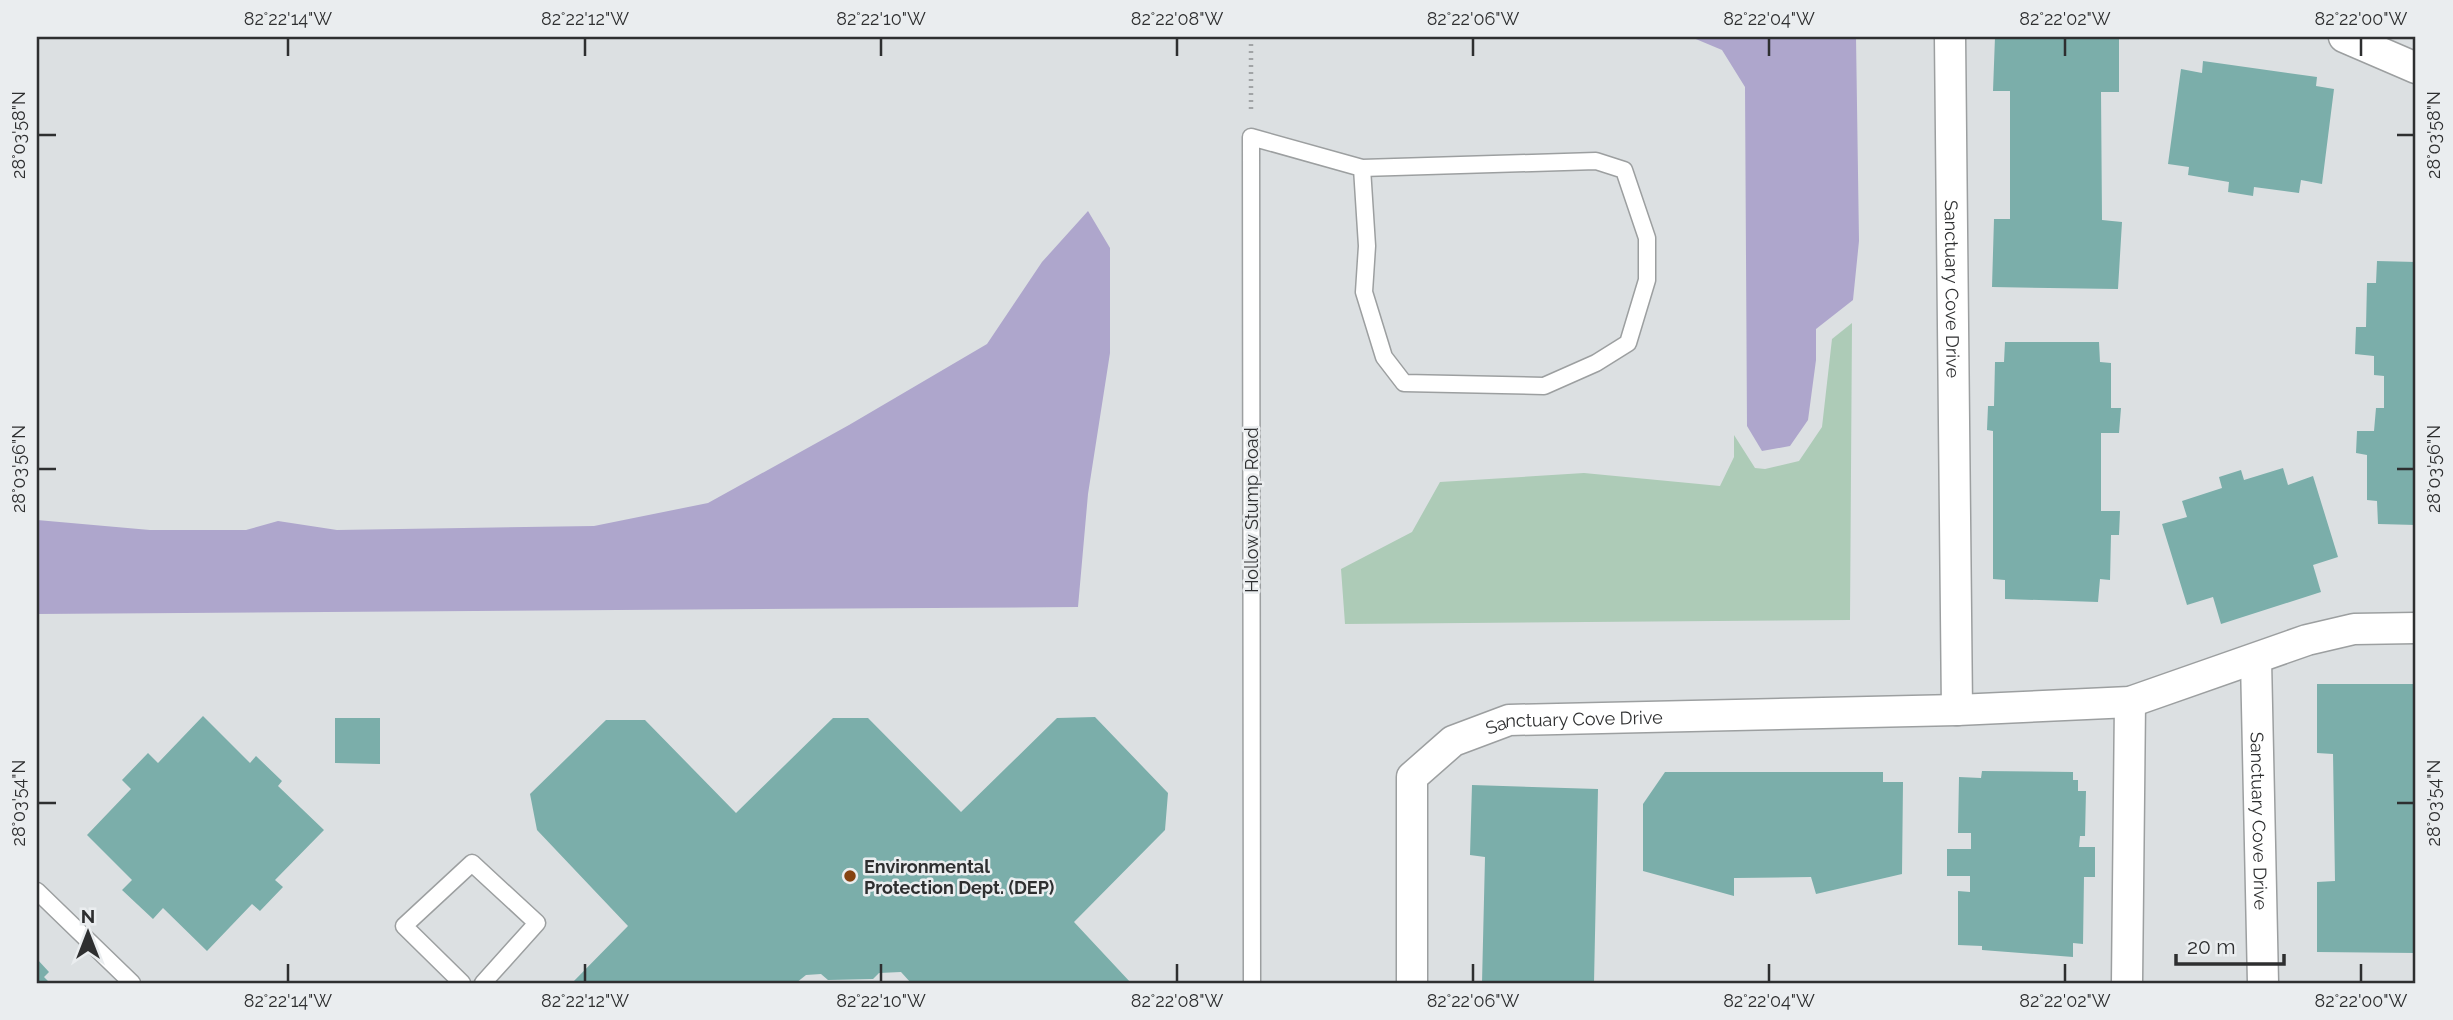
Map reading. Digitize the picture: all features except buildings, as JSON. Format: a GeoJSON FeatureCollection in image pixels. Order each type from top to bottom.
{"type":"FeatureCollection","features":[{"type":"Feature","properties":{"kind":"street","name":"Sanctuary Cove Drive"},"geometry":{"type":"LineString","coordinates":[[1951,37],[1957,710]]}},
{"type":"Feature","properties":{"kind":"street"},"geometry":{"type":"LineString","coordinates":[[2344,37],[2416,68]]}},
{"type":"Feature","properties":{"kind":"street","name":"Sanctuary Cove Drive"},"geometry":{"type":"LineString","coordinates":[[1412,983],[1412,777],[1453,741],[1509,720],[1957,710],[2130,702],[2307,640],[2354,629],[2416,628]]}},
{"type":"Feature","properties":{"kind":"street","name":"Sanctuary Cove Drive"},"geometry":{"type":"LineString","coordinates":[[2256,660],[2263,983]]}},
{"type":"Feature","properties":{"kind":"street"},"geometry":{"type":"LineString","coordinates":[[2127,983],[2130,702]]}},
{"type":"Feature","properties":{"kind":"lane"},"geometry":{"type":"LineString","coordinates":[[1251,137],[1362,168],[1596,161],[1624,170],[1647,238],[1647,280],[1628,343],[1596,363],[1544,386],[1404,383],[1384,357],[1364,292],[1367,246],[1362,168]]}},
{"type":"Feature","properties":{"kind":"lane","name":"Hollow Stump Road"},"geometry":{"type":"LineString","coordinates":[[1251,137],[1252,983]]}},
{"type":"Feature","properties":{"kind":"lane"},"geometry":{"type":"LineString","coordinates":[[462,983],[404,926],[471,863],[537,923],[483,983]]}},
{"type":"Feature","properties":{"kind":"lane"},"geometry":{"type":"LineString","coordinates":[[37,891],[132,983]]}},
{"type":"Feature","properties":{"kind":"path"},"geometry":{"type":"LineString","coordinates":[[1251,37],[1251,137]]}},
{"type":"Feature","properties":{"kind":"green space"},"geometry":{"type":"Polygon","coordinates":[[[1852,323],[1850,620],[1345,624],[1341,569],[1412,532],[1440,482],[1584,473],[1720,486],[1734,457],[1734,435],[1755,468],[1765,469],[1799,461],[1822,427],[1832,339],[1852,323]]]}},
{"type":"Feature","properties":{"kind":"shaded area"},"geometry":{"type":"Polygon","coordinates":[[[1691,37],[1856,37],[1859,241],[1853,300],[1816,329],[1816,360],[1808,420],[1790,446],[1762,451],[1747,426],[1745,87],[1722,50],[1691,37]]]}},
{"type":"Feature","properties":{"kind":"shaded area"},"geometry":{"type":"Polygon","coordinates":[[[1088,211],[1110,248],[1110,353],[1088,494],[1078,607],[37,614],[37,520],[150,530],[246,530],[278,521],[337,530],[594,526],[708,503],[987,344],[1042,262],[1088,211]]]}},
{"type":"Feature","properties":{"kind":"place","name":"Environmental Protection Dept. (DEP)"},"geometry":{"type":"Point","coordinates":[850,876]}}]}
